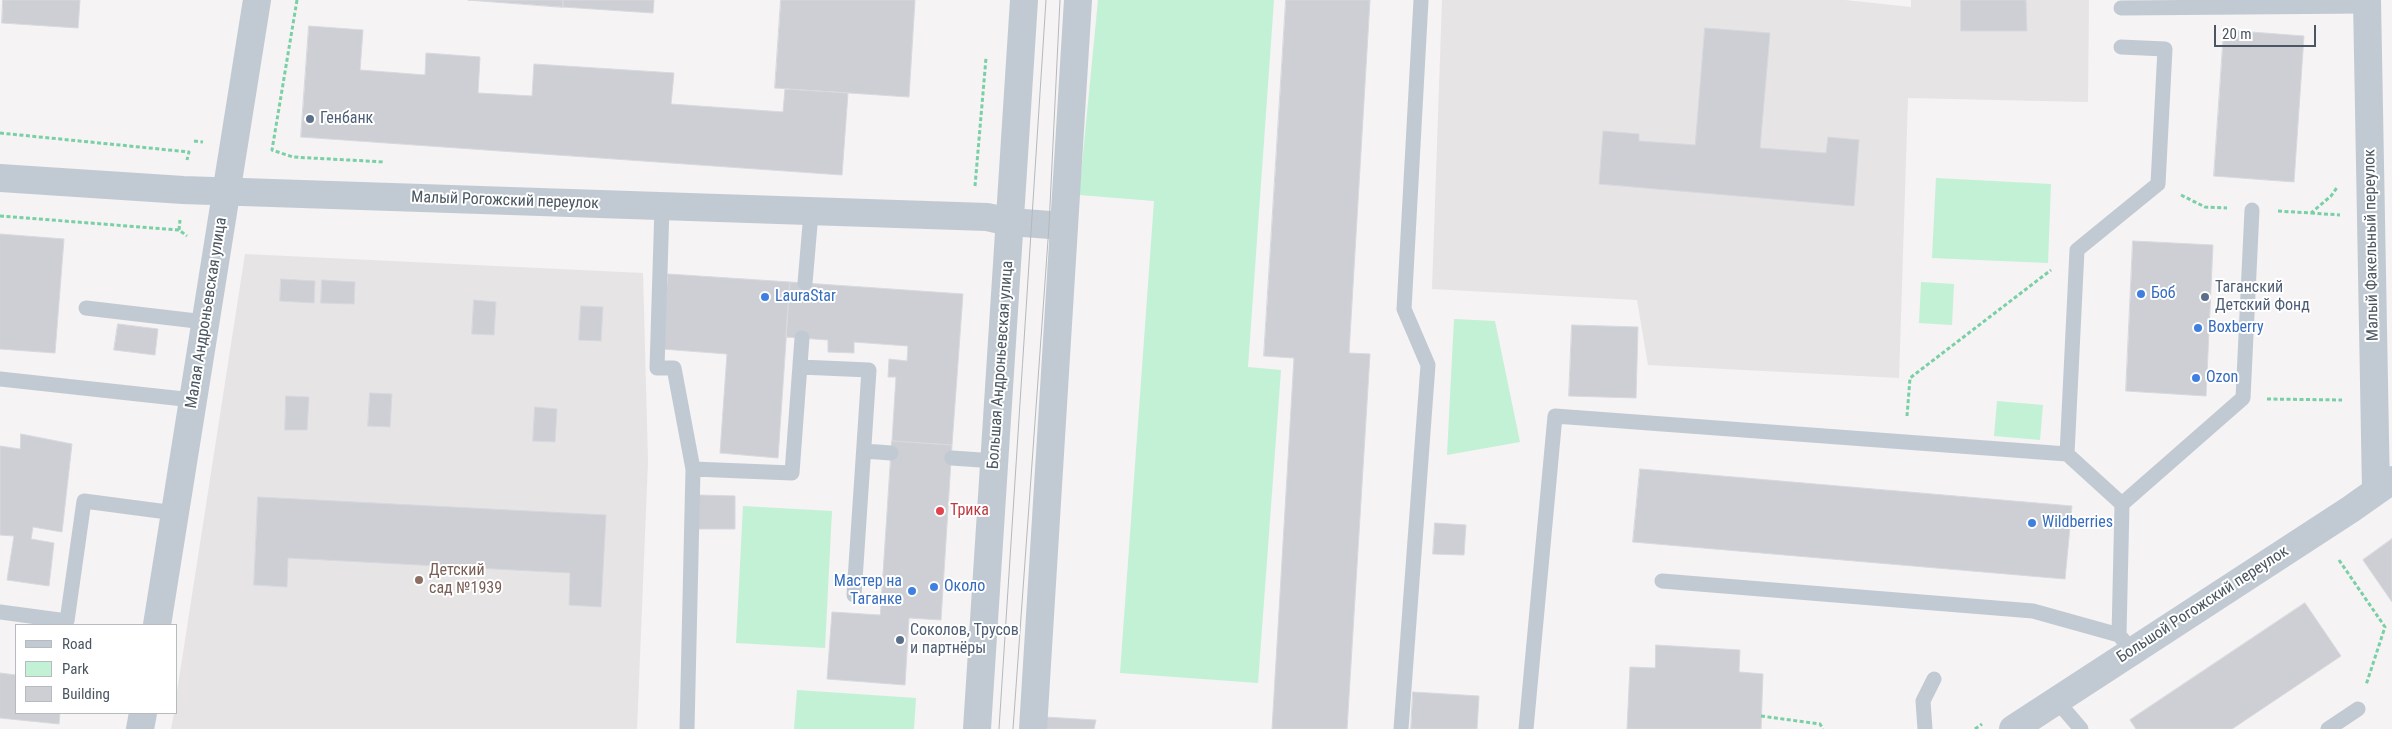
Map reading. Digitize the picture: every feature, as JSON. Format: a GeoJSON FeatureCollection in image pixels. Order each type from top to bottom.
{"type":"FeatureCollection","features":[{"type":"Feature","properties":{"kind":"street","name":"Малая Андроньевская улица"},"geometry":{"type":"LineString","coordinates":[[157,624],[257,0]]}},
{"type":"Feature","properties":{"kind":"street","name":"Большая Андроньевская улица"},"geometry":{"type":"LineString","coordinates":[[977,729],[1024,0]]}},
{"type":"Feature","properties":{"kind":"street"},"geometry":{"type":"LineString","coordinates":[[1033,729],[1078,0]]}},
{"type":"Feature","properties":{"kind":"street","name":"Малый Факельный переулок"},"geometry":{"type":"LineString","coordinates":[[2367,3],[2384,485]]}},
{"type":"Feature","properties":{"kind":"street","name":"Малый Рогожский переулок"},"geometry":{"type":"LineString","coordinates":[[0,178],[226,191],[811,213],[988,217],[1010,222],[1064,226]]}},
{"type":"Feature","properties":{"kind":"street","name":"Большой Рогожский переулок"},"geometry":{"type":"LineString","coordinates":[[2013,729],[2057,701],[2126,643],[2384,485]]}},
{"type":"Feature","properties":{"kind":"street"},"geometry":{"type":"LineString","coordinates":[[140,729],[143,714]]}},
{"type":"Feature","properties":{"kind":"lane"},"geometry":{"type":"LineString","coordinates":[[1401,729],[1428,365],[1404,309],[1421,0]]}},
{"type":"Feature","properties":{"kind":"lane"},"geometry":{"type":"LineString","coordinates":[[2121,8],[2367,3]]}},
{"type":"Feature","properties":{"kind":"lane"},"geometry":{"type":"LineString","coordinates":[[2067,454],[2077,250],[2158,184],[2165,49],[2121,47]]}},
{"type":"Feature","properties":{"kind":"lane"},"geometry":{"type":"LineString","coordinates":[[662,207],[657,368],[674,368],[693,469],[687,729]]}},
{"type":"Feature","properties":{"kind":"lane"},"geometry":{"type":"LineString","coordinates":[[2122,504],[2243,398],[2252,210]]}},
{"type":"Feature","properties":{"kind":"lane"},"geometry":{"type":"LineString","coordinates":[[805,283],[811,213]]}},
{"type":"Feature","properties":{"kind":"lane"},"geometry":{"type":"LineString","coordinates":[[86,308],[205,322]]}},
{"type":"Feature","properties":{"kind":"lane"},"geometry":{"type":"LineString","coordinates":[[693,469],[792,473],[802,338]]}},
{"type":"Feature","properties":{"kind":"lane"},"geometry":{"type":"LineString","coordinates":[[800,367],[869,370],[854,595]]}},
{"type":"Feature","properties":{"kind":"lane"},"geometry":{"type":"LineString","coordinates":[[0,379],[193,400]]}},
{"type":"Feature","properties":{"kind":"lane"},"geometry":{"type":"LineString","coordinates":[[1526,729],[1556,416],[2067,454],[2122,504],[2126,643],[2033,611],[1662,581]]}},
{"type":"Feature","properties":{"kind":"lane"},"geometry":{"type":"LineString","coordinates":[[864,451],[891,453]]}},
{"type":"Feature","properties":{"kind":"lane"},"geometry":{"type":"LineString","coordinates":[[952,458],[995,461]]}},
{"type":"Feature","properties":{"kind":"lane"},"geometry":{"type":"LineString","coordinates":[[0,612],[67,620],[84,501],[175,513]]}},
{"type":"Feature","properties":{"kind":"lane"},"geometry":{"type":"LineString","coordinates":[[1926,729],[1923,701],[1934,679]]}},
{"type":"Feature","properties":{"kind":"lane"},"geometry":{"type":"LineString","coordinates":[[2057,701],[2081,729]]}},
{"type":"Feature","properties":{"kind":"lane"},"geometry":{"type":"LineString","coordinates":[[2328,729],[2358,709]]}},
{"type":"Feature","properties":{"kind":"path"},"geometry":{"type":"LineString","coordinates":[[297,0],[272,150],[293,157],[392,163]]}},
{"type":"Feature","properties":{"kind":"path"},"geometry":{"type":"LineString","coordinates":[[975,187],[987,49]]}},
{"type":"Feature","properties":{"kind":"path"},"geometry":{"type":"LineString","coordinates":[[2311,213],[2340,215]]}},
{"type":"Feature","properties":{"kind":"path"},"geometry":{"type":"LineString","coordinates":[[0,216],[179,230],[194,241]]}},
{"type":"Feature","properties":{"kind":"path"},"geometry":{"type":"LineString","coordinates":[[1905,442],[1910,378],[2077,250]]}},
{"type":"Feature","properties":{"kind":"path"},"geometry":{"type":"LineString","coordinates":[[2243,398],[2342,400]]}},
{"type":"Feature","properties":{"kind":"path"},"geometry":{"type":"LineString","coordinates":[[2339,560],[2385,627],[2358,709]]}},
{"type":"Feature","properties":{"kind":"path"},"geometry":{"type":"LineString","coordinates":[[1761,716],[1820,724],[1823,729]]}},
{"type":"Feature","properties":{"kind":"shaded area"},"geometry":{"type":"Polygon","coordinates":[[[1442,0],[1845,0],[1911,7],[1911,0],[2089,0],[2088,102],[1908,98],[1899,378],[1648,365],[1637,300],[1432,289],[1442,0]]]}},
{"type":"Feature","properties":{"kind":"shaded area","name":"Детский сад №1939"},"geometry":{"type":"Polygon","coordinates":[[[245,254],[643,273],[648,462],[637,729],[171,729],[174,714],[178,714],[178,685],[245,254]]]}},
{"type":"Feature","properties":{"kind":"green space"},"geometry":{"type":"Polygon","coordinates":[[[1098,0],[1274,0],[1248,367],[1281,370],[1258,683],[1120,673],[1154,201],[1079,195],[1098,0]]]}},
{"type":"Feature","properties":{"kind":"green space"},"geometry":{"type":"Polygon","coordinates":[[[1936,178],[2051,184],[2048,263],[1932,258],[1936,178]]]}},
{"type":"Feature","properties":{"kind":"green space"},"geometry":{"type":"Polygon","coordinates":[[[1921,282],[1954,284],[1952,325],[1919,323],[1921,282]]]}},
{"type":"Feature","properties":{"kind":"green space"},"geometry":{"type":"Polygon","coordinates":[[[1454,319],[1495,321],[1520,442],[1447,455],[1454,319]]]}},
{"type":"Feature","properties":{"kind":"green space"},"geometry":{"type":"Polygon","coordinates":[[[1997,401],[2043,405],[2040,440],[1994,436],[1997,401]]]}},
{"type":"Feature","properties":{"kind":"green space"},"geometry":{"type":"Polygon","coordinates":[[[743,506],[832,511],[825,648],[736,643],[743,506]]]}},
{"type":"Feature","properties":{"kind":"green space"},"geometry":{"type":"Polygon","coordinates":[[[797,690],[916,698],[914,729],[794,729],[797,690]]]}},
{"type":"Feature","properties":{"kind":"building"},"geometry":{"type":"Polygon","coordinates":[[[3,0],[80,0],[78,28],[2,23],[3,0]]]}},
{"type":"Feature","properties":{"kind":"building"},"geometry":{"type":"Polygon","coordinates":[[[468,0],[563,0],[563,7],[468,0]]]}},
{"type":"Feature","properties":{"kind":"building"},"geometry":{"type":"Polygon","coordinates":[[[563,0],[654,0],[653,13],[563,7],[563,0]]]}},
{"type":"Feature","properties":{"kind":"building"},"geometry":{"type":"Polygon","coordinates":[[[781,0],[915,0],[909,97],[775,88],[781,0]]]}},
{"type":"Feature","properties":{"kind":"building"},"geometry":{"type":"Polygon","coordinates":[[[1286,0],[1370,0],[1349,353],[1370,354],[1347,729],[1272,729],[1294,358],[1264,356],[1286,0]]]}},
{"type":"Feature","properties":{"kind":"building"},"geometry":{"type":"Polygon","coordinates":[[[1961,0],[2026,0],[2027,31],[1961,31],[1961,0]]]}},
{"type":"Feature","properties":{"kind":"building"},"geometry":{"type":"Polygon","coordinates":[[[309,26],[363,30],[360,70],[425,75],[426,53],[480,57],[478,93],[532,96],[534,64],[674,73],[671,104],[783,112],[785,89],[848,93],[842,175],[301,137],[309,26]]]}},
{"type":"Feature","properties":{"kind":"building"},"geometry":{"type":"Polygon","coordinates":[[[1705,28],[1770,33],[1760,148],[1826,153],[1828,137],[1859,140],[1854,206],[1599,184],[1603,131],[1639,134],[1639,141],[1695,145],[1705,28]]]}},
{"type":"Feature","properties":{"kind":"building"},"geometry":{"type":"Polygon","coordinates":[[[2224,30],[2304,36],[2294,182],[2214,176],[2224,30]]]}},
{"type":"Feature","properties":{"kind":"building"},"geometry":{"type":"Polygon","coordinates":[[[0,234],[64,239],[55,353],[0,349],[0,234]]]}},
{"type":"Feature","properties":{"kind":"building"},"geometry":{"type":"Polygon","coordinates":[[[2133,241],[2213,245],[2206,396],[2126,391],[2133,241]]]}},
{"type":"Feature","properties":{"kind":"building"},"geometry":{"type":"Polygon","coordinates":[[[668,274],[790,282],[778,458],[720,453],[727,354],[662,349],[668,274]]]}},
{"type":"Feature","properties":{"kind":"building"},"geometry":{"type":"Polygon","coordinates":[[[281,279],[315,281],[314,303],[280,301],[281,279]]]}},
{"type":"Feature","properties":{"kind":"building"},"geometry":{"type":"Polygon","coordinates":[[[322,280],[355,282],[354,304],[321,303],[322,280]]]}},
{"type":"Feature","properties":{"kind":"building"},"geometry":{"type":"Polygon","coordinates":[[[790,282],[963,294],[952,445],[892,441],[896,377],[888,377],[889,359],[907,361],[908,346],[854,342],[854,353],[828,352],[828,340],[786,337],[790,282]]]}},
{"type":"Feature","properties":{"kind":"building"},"geometry":{"type":"Polygon","coordinates":[[[474,300],[496,302],[494,335],[472,334],[474,300]]]}},
{"type":"Feature","properties":{"kind":"building"},"geometry":{"type":"Polygon","coordinates":[[[581,306],[603,307],[601,341],[579,340],[581,306]]]}},
{"type":"Feature","properties":{"kind":"building"},"geometry":{"type":"Polygon","coordinates":[[[118,324],[158,329],[155,355],[114,350],[118,324]]]}},
{"type":"Feature","properties":{"kind":"building"},"geometry":{"type":"Polygon","coordinates":[[[1572,325],[1638,327],[1636,398],[1569,396],[1572,325]]]}},
{"type":"Feature","properties":{"kind":"building"},"geometry":{"type":"Polygon","coordinates":[[[370,393],[392,394],[390,427],[368,426],[370,393]]]}},
{"type":"Feature","properties":{"kind":"building"},"geometry":{"type":"Polygon","coordinates":[[[286,396],[309,397],[307,430],[285,430],[286,396]]]}},
{"type":"Feature","properties":{"kind":"building"},"geometry":{"type":"Polygon","coordinates":[[[535,407],[557,409],[555,442],[533,441],[535,407]]]}},
{"type":"Feature","properties":{"kind":"building"},"geometry":{"type":"Polygon","coordinates":[[[21,434],[72,444],[62,532],[33,527],[31,539],[54,543],[49,586],[7,580],[14,536],[0,535],[0,446],[20,449],[21,434]]]}},
{"type":"Feature","properties":{"kind":"building"},"geometry":{"type":"Polygon","coordinates":[[[892,441],[952,445],[941,620],[909,618],[905,685],[827,679],[832,612],[880,615],[892,441]]]}},
{"type":"Feature","properties":{"kind":"building"},"geometry":{"type":"Polygon","coordinates":[[[1640,469],[2072,506],[2065,579],[1633,542],[1640,469]]]}},
{"type":"Feature","properties":{"kind":"building"},"geometry":{"type":"Polygon","coordinates":[[[699,495],[735,496],[735,529],[699,529],[699,495]]]}},
{"type":"Feature","properties":{"kind":"building"},"geometry":{"type":"Polygon","coordinates":[[[258,497],[606,515],[601,607],[569,605],[570,573],[288,558],[287,587],[254,585],[258,497]]]}},
{"type":"Feature","properties":{"kind":"building"},"geometry":{"type":"Polygon","coordinates":[[[1435,523],[1466,525],[1464,555],[1433,554],[1435,523]]]}},
{"type":"Feature","properties":{"kind":"building"},"geometry":{"type":"Polygon","coordinates":[[[2392,539],[2392,602],[2363,560],[2392,539]]]}},
{"type":"Feature","properties":{"kind":"building"},"geometry":{"type":"Polygon","coordinates":[[[2305,603],[2341,656],[2232,729],[2136,729],[2130,720],[2305,603]]]}},
{"type":"Feature","properties":{"kind":"building"},"geometry":{"type":"Polygon","coordinates":[[[1656,645],[1740,650],[1739,672],[1763,674],[1761,729],[1627,729],[1630,667],[1655,668],[1656,645]]]}},
{"type":"Feature","properties":{"kind":"building"},"geometry":{"type":"Polygon","coordinates":[[[0,673],[15,675],[15,714],[60,714],[59,724],[0,718],[0,673]]]}},
{"type":"Feature","properties":{"kind":"building"},"geometry":{"type":"Polygon","coordinates":[[[1413,692],[1479,696],[1477,729],[1411,729],[1413,692]]]}},
{"type":"Feature","properties":{"kind":"building"},"geometry":{"type":"Polygon","coordinates":[[[1045,717],[1096,720],[1094,729],[1044,729],[1045,717]]]}},
{"type":"Feature","properties":{"kind":"tram line"},"geometry":{"type":"LineString","coordinates":[[999,729],[1046,0]]}},
{"type":"Feature","properties":{"kind":"tram line"},"geometry":{"type":"LineString","coordinates":[[1013,729],[1049,226],[1060,0]]}},
{"type":"Feature","properties":{"kind":"place","name":"Генбанк"},"geometry":{"type":"Point","coordinates":[310,119]}},
{"type":"Feature","properties":{"kind":"place","name":"Боб"},"geometry":{"type":"Point","coordinates":[2141,294]}},
{"type":"Feature","properties":{"kind":"place","name":"LauraStar"},"geometry":{"type":"Point","coordinates":[765,297]}},
{"type":"Feature","properties":{"kind":"place","name":"Таганский Детский Фонд"},"geometry":{"type":"Point","coordinates":[2205,297]}},
{"type":"Feature","properties":{"kind":"place","name":"Boxberry"},"geometry":{"type":"Point","coordinates":[2198,328]}},
{"type":"Feature","properties":{"kind":"place","name":"Ozon"},"geometry":{"type":"Point","coordinates":[2196,378]}},
{"type":"Feature","properties":{"kind":"place","name":"Трика"},"geometry":{"type":"Point","coordinates":[940,511]}},
{"type":"Feature","properties":{"kind":"place","name":"Wildberries"},"geometry":{"type":"Point","coordinates":[2032,523]}},
{"type":"Feature","properties":{"kind":"place","name":"Детский сад №1939"},"geometry":{"type":"Point","coordinates":[419,580]}},
{"type":"Feature","properties":{"kind":"place","name":"Около"},"geometry":{"type":"Point","coordinates":[934,587]}},
{"type":"Feature","properties":{"kind":"place","name":"Мастер на Таганке"},"geometry":{"type":"Point","coordinates":[912,591]}},
{"type":"Feature","properties":{"kind":"place","name":"Соколов, Трусов и партнёры"},"geometry":{"type":"Point","coordinates":[900,640]}}]}
